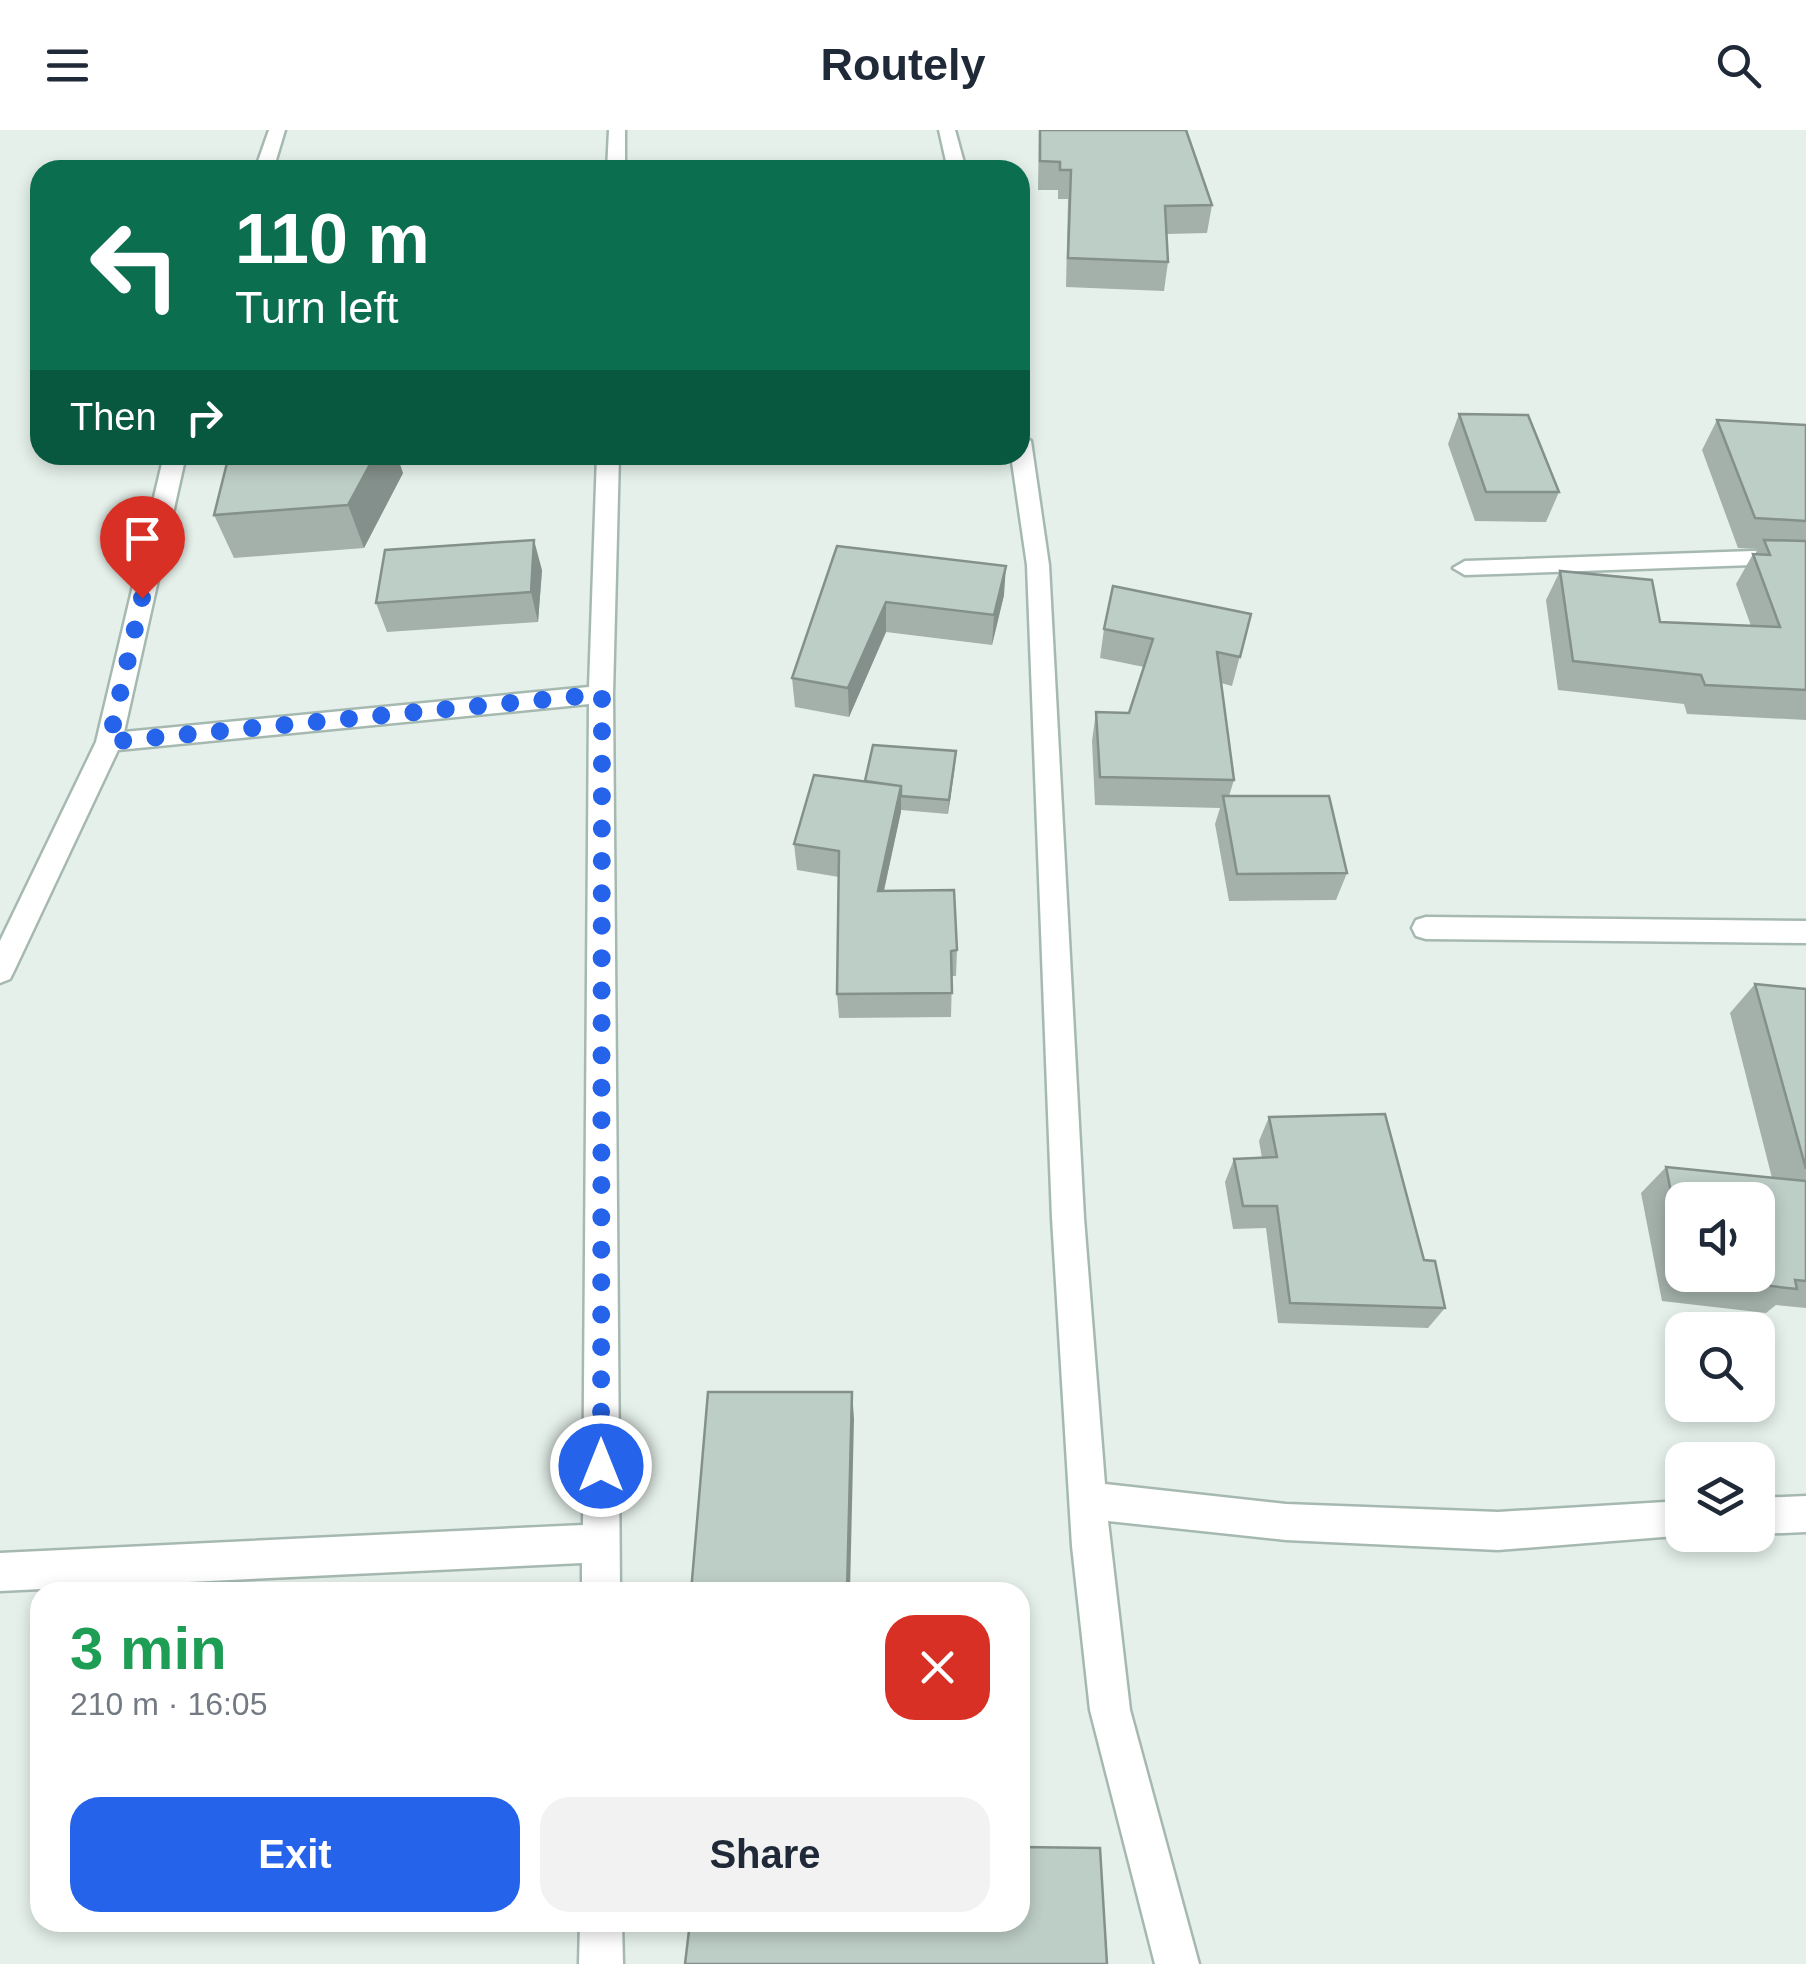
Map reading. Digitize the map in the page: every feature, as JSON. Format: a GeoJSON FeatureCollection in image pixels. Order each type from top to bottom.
{"type":"FeatureCollection","features":[{"type":"Feature","properties":{"kind":"street"},"geometry":{"type":"LineString","coordinates":[[267,160],[277,130]]}},
{"type":"Feature","properties":{"kind":"street"},"geometry":{"type":"LineString","coordinates":[[616,160],[617,130]]}},
{"type":"Feature","properties":{"kind":"street"},"geometry":{"type":"LineString","coordinates":[[948,130],[955,160]]}},
{"type":"Feature","properties":{"kind":"street"},"geometry":{"type":"LineString","coordinates":[[0,971],[109,742],[173,465]]}},
{"type":"Feature","properties":{"kind":"street"},"geometry":{"type":"LineString","coordinates":[[601,1582],[602,694],[608,465]]}},
{"type":"Feature","properties":{"kind":"street"},"geometry":{"type":"LineString","coordinates":[[1023,465],[1038,565],[1067,1199],[1088,1500],[1110,1710],[1177,1964]]}},
{"type":"Feature","properties":{"kind":"street"},"geometry":{"type":"LineString","coordinates":[[1465,568],[1752,558],[1806,562]]}},
{"type":"Feature","properties":{"kind":"street"},"geometry":{"type":"LineString","coordinates":[[109,742],[602,694]]}},
{"type":"Feature","properties":{"kind":"street"},"geometry":{"type":"LineString","coordinates":[[1426,928],[1806,932]]}},
{"type":"Feature","properties":{"kind":"street"},"geometry":{"type":"LineString","coordinates":[[1088,1500],[1183,1514],[1286,1522],[1498,1531],[1665,1520]]}},
{"type":"Feature","properties":{"kind":"street"},"geometry":{"type":"LineString","coordinates":[[1775,1515],[1806,1514]]}},
{"type":"Feature","properties":{"kind":"street"},"geometry":{"type":"LineString","coordinates":[[0,1572],[601,1542]]}},
{"type":"Feature","properties":{"kind":"street"},"geometry":{"type":"LineString","coordinates":[[601,1932],[601,1964]]}},
{"type":"Feature","properties":{"kind":"building"},"geometry":{"type":"Polygon","coordinates":[[[1040,130],[1186,130],[1212,205],[1165,206],[1168,262],[1068,258],[1071,170],[1060,170],[1060,162],[1040,161],[1040,130]]]}},
{"type":"Feature","properties":{"kind":"building"},"geometry":{"type":"Polygon","coordinates":[[[1459,414],[1528,415],[1559,492],[1486,492],[1459,414]]]}},
{"type":"Feature","properties":{"kind":"building"},"geometry":{"type":"Polygon","coordinates":[[[1717,420],[1806,425],[1806,521],[1755,518],[1717,420]]]}},
{"type":"Feature","properties":{"kind":"building"},"geometry":{"type":"Polygon","coordinates":[[[226,465],[370,465],[348,505],[214,515],[226,465]]]}},
{"type":"Feature","properties":{"kind":"building"},"geometry":{"type":"Polygon","coordinates":[[[534,540],[531,592],[376,603],[385,550],[534,540]]]}},
{"type":"Feature","properties":{"kind":"building"},"geometry":{"type":"Polygon","coordinates":[[[1764,540],[1806,541],[1806,690],[1705,685],[1701,675],[1573,661],[1560,571],[1652,580],[1660,622],[1780,627],[1753,554],[1770,555],[1764,540]]]}},
{"type":"Feature","properties":{"kind":"building"},"geometry":{"type":"Polygon","coordinates":[[[837,546],[1006,566],[994,615],[886,602],[848,688],[792,678],[837,546]]]}},
{"type":"Feature","properties":{"kind":"building"},"geometry":{"type":"Polygon","coordinates":[[[1113,586],[1251,614],[1240,657],[1217,652],[1234,780],[1100,777],[1096,712],[1129,713],[1153,639],[1104,629],[1113,586]]]}},
{"type":"Feature","properties":{"kind":"building"},"geometry":{"type":"Polygon","coordinates":[[[873,745],[956,751],[949,800],[901,796],[901,786],[865,781],[873,745]]]}},
{"type":"Feature","properties":{"kind":"building"},"geometry":{"type":"Polygon","coordinates":[[[814,775],[901,786],[878,891],[954,890],[957,950],[951,951],[952,993],[837,994],[839,851],[794,844],[814,775]]]}},
{"type":"Feature","properties":{"kind":"building"},"geometry":{"type":"Polygon","coordinates":[[[1223,796],[1329,796],[1347,873],[1237,874],[1223,796]]]}},
{"type":"Feature","properties":{"kind":"building"},"geometry":{"type":"Polygon","coordinates":[[[1755,984],[1806,989],[1806,1169],[1755,984]]]}},
{"type":"Feature","properties":{"kind":"building"},"geometry":{"type":"Polygon","coordinates":[[[1385,1114],[1424,1260],[1435,1261],[1445,1308],[1290,1303],[1277,1206],[1243,1206],[1234,1159],[1277,1157],[1269,1117],[1385,1114]]]}},
{"type":"Feature","properties":{"kind":"building"},"geometry":{"type":"Polygon","coordinates":[[[1666,1167],[1806,1181],[1806,1281],[1795,1280],[1797,1289],[1775,1287],[1775,1182],[1669,1182],[1666,1167]]]}},
{"type":"Feature","properties":{"kind":"building"},"geometry":{"type":"Polygon","coordinates":[[[708,1392],[852,1392],[847,1582],[692,1582],[708,1392]]]}},
{"type":"Feature","properties":{"kind":"building"},"geometry":{"type":"Polygon","coordinates":[[[1030,1847],[1100,1848],[1107,1964],[685,1964],[689,1932],[1030,1932],[1030,1847]]]}},
{"type":"Feature","properties":{"kind":"route"},"geometry":{"type":"LineString","coordinates":[[142,598],[109,742],[602,694],[601,1466]]}}]}
